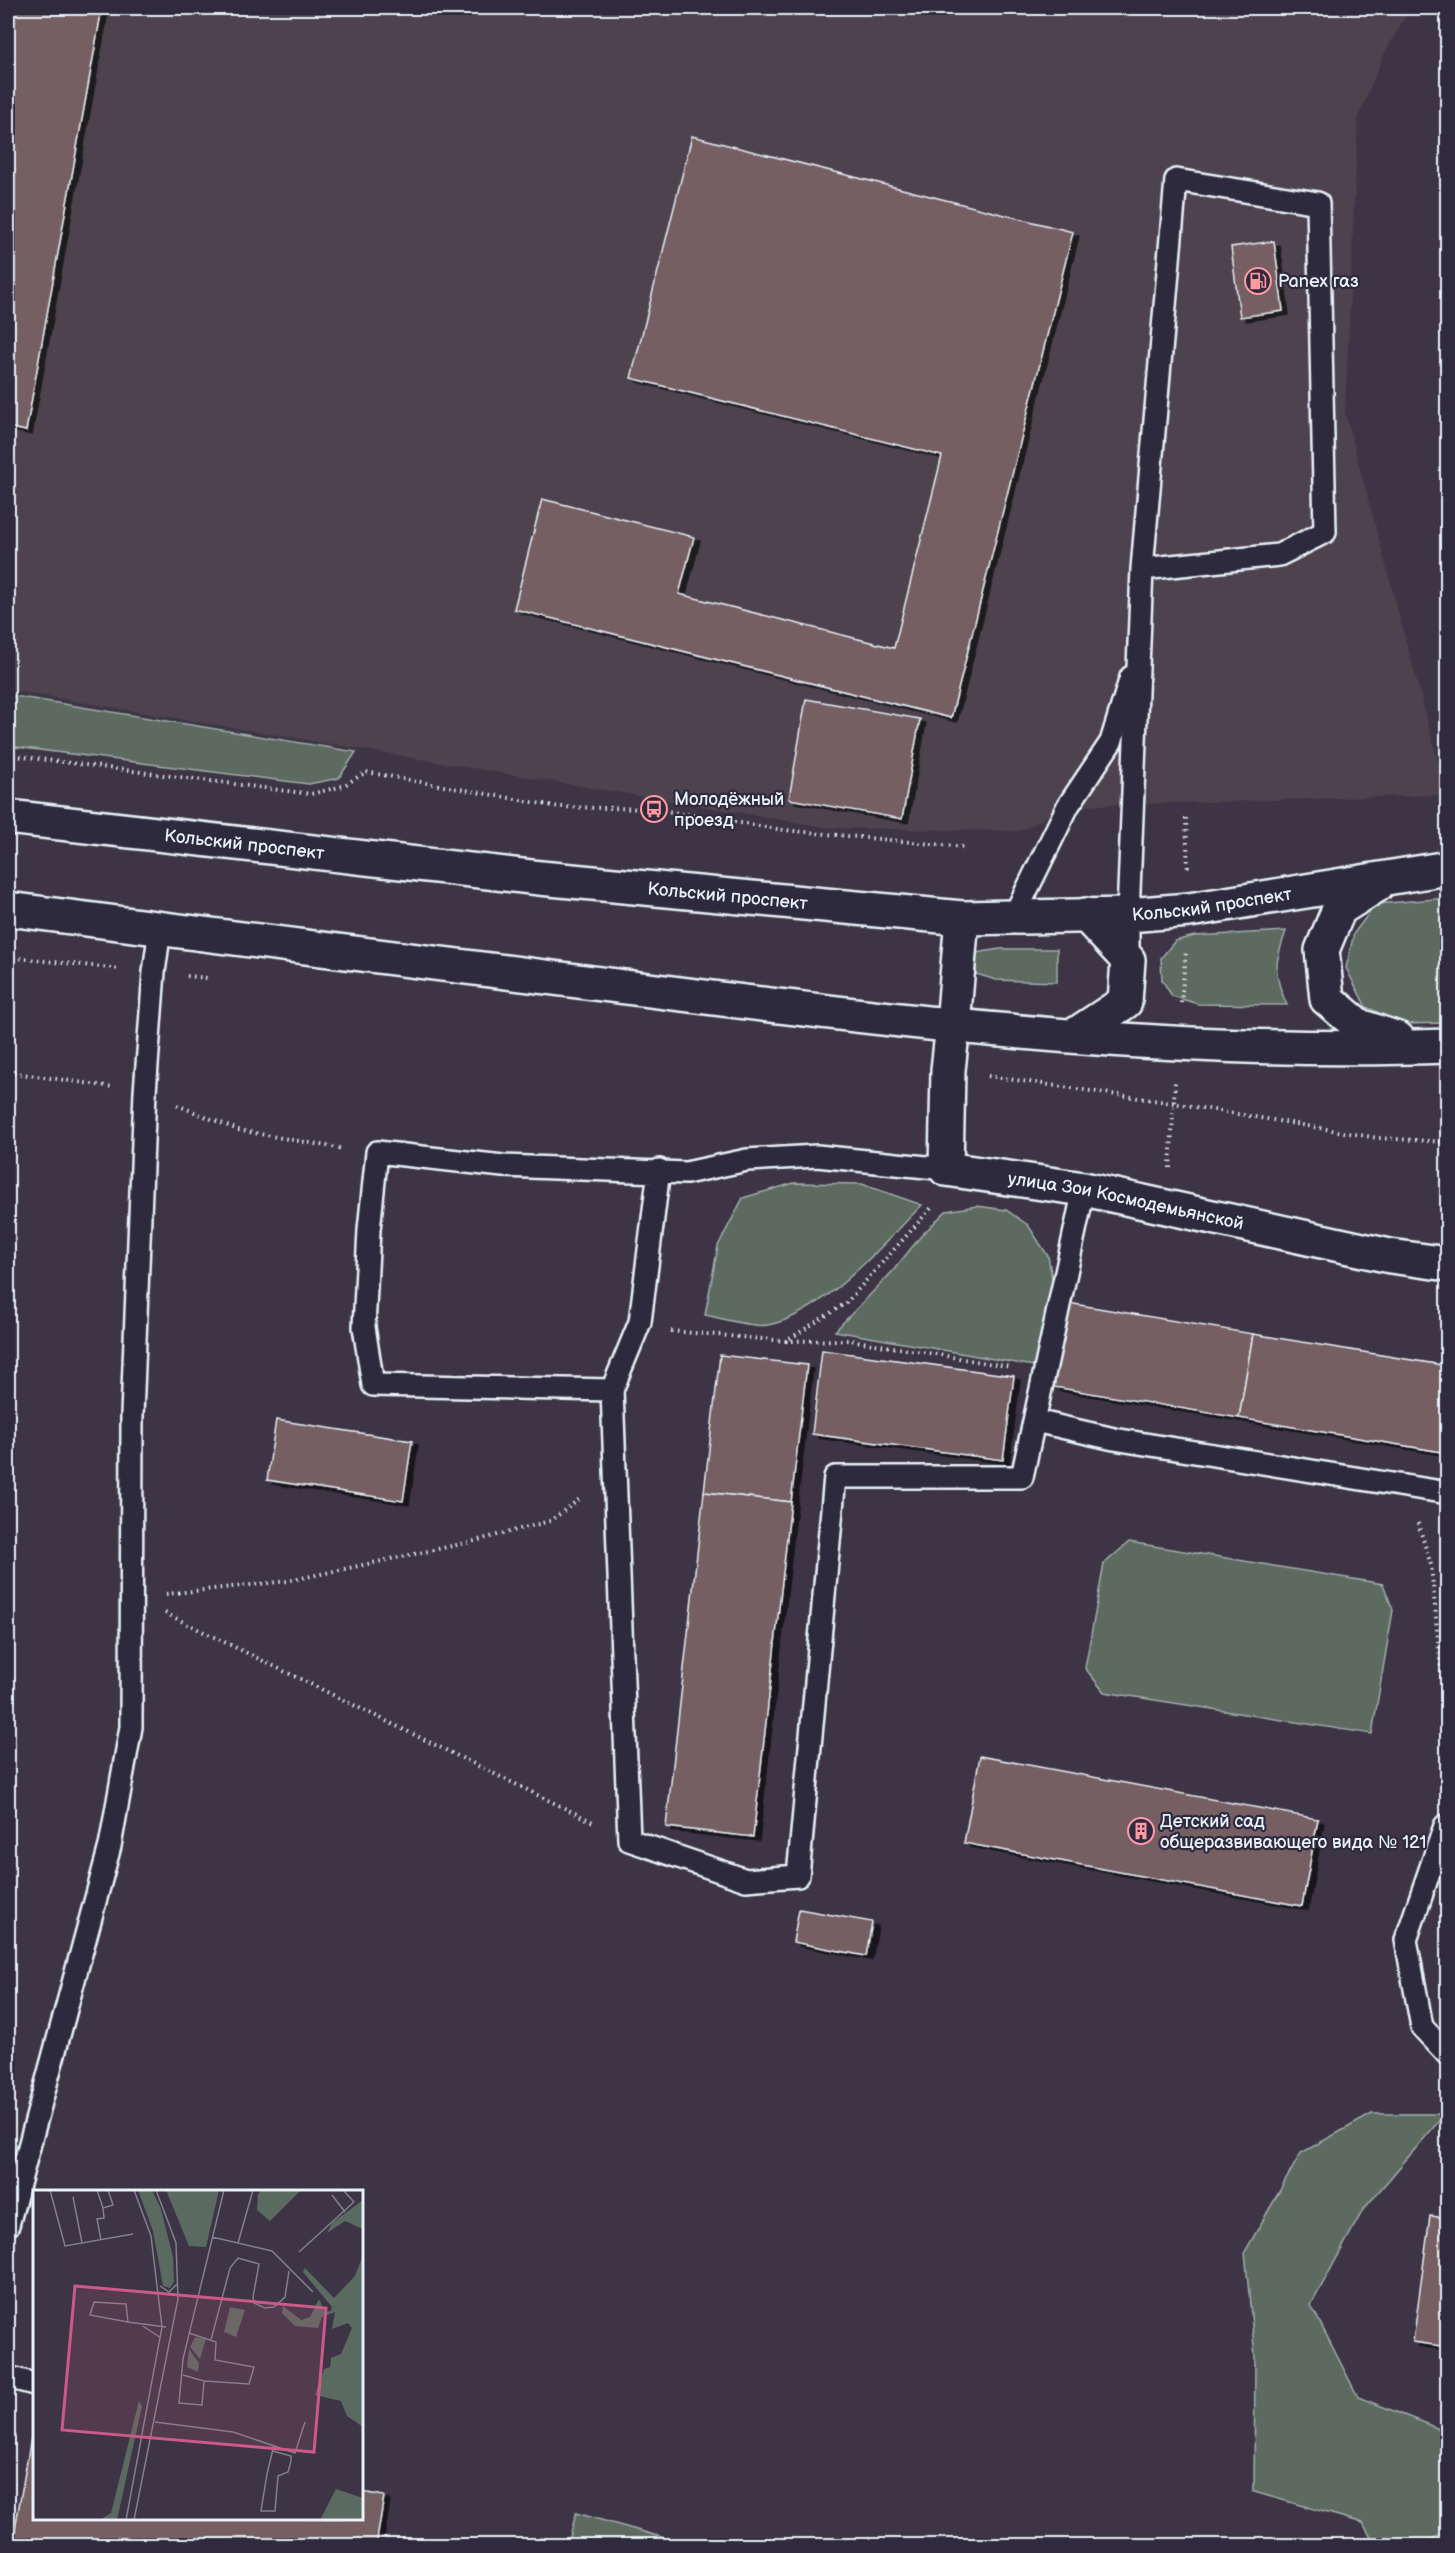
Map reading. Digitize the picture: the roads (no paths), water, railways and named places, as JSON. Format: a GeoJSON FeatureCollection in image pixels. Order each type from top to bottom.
{"type":"FeatureCollection","features":[{"type":"Feature","properties":{"kind":"main road","name":"Кольский проспект"},"geometry":{"type":"LineString","coordinates":[[8,817],[540,878],[962,918],[1128,915],[1189,910],[1448,868]]}},
{"type":"Feature","properties":{"kind":"main road"},"geometry":{"type":"LineString","coordinates":[[1386,879],[1340,909],[1322,950],[1327,999],[1359,1026],[1435,1046]]}},
{"type":"Feature","properties":{"kind":"main road"},"geometry":{"type":"LineString","coordinates":[[8,909],[778,1006],[952,1025],[1177,1044],[1435,1046]]}},
{"type":"Feature","properties":{"kind":"main road"},"geometry":{"type":"LineString","coordinates":[[1075,1035],[1125,1002],[1128,960],[1086,915]]}},
{"type":"Feature","properties":{"kind":"main road"},"geometry":{"type":"LineString","coordinates":[[946,1170],[948,1070],[962,918]]}},
{"type":"Feature","properties":{"kind":"main road","name":"улица Зои Космодемьянской"},"geometry":{"type":"LineString","coordinates":[[946,1170],[1083,1189],[1390,1256],[1448,1264]]}},
{"type":"Feature","properties":{"kind":"lane"},"geometry":{"type":"LineString","coordinates":[[1128,960],[1142,569],[1176,180],[1318,202],[1324,532],[1279,555],[1142,569]]}},
{"type":"Feature","properties":{"kind":"lane"},"geometry":{"type":"LineString","coordinates":[[1014,916],[1068,806],[1111,742],[1140,648]]}},
{"type":"Feature","properties":{"kind":"lane"},"geometry":{"type":"LineString","coordinates":[[8,2225],[18,2146],[110,1846],[131,1727],[132,1415],[146,1092],[154,972],[160,929]]}},
{"type":"Feature","properties":{"kind":"lane"},"geometry":{"type":"LineString","coordinates":[[1122,1041],[1125,1002]]}},
{"type":"Feature","properties":{"kind":"lane"},"geometry":{"type":"LineString","coordinates":[[612,1390],[373,1385],[364,1327],[369,1230],[377,1152],[503,1166],[659,1170],[686,1173],[747,1160],[817,1156],[946,1170]]}},
{"type":"Feature","properties":{"kind":"lane"},"geometry":{"type":"LineString","coordinates":[[659,1170],[640,1322],[612,1390],[629,1840],[746,1880],[798,1876],[835,1477],[1022,1477],[1083,1189]]}},
{"type":"Feature","properties":{"kind":"lane"},"geometry":{"type":"LineString","coordinates":[[1035,1421],[1114,1439],[1448,1493]]}},
{"type":"Feature","properties":{"kind":"lane"},"geometry":{"type":"LineString","coordinates":[[1446,1825],[1406,1940],[1422,2027],[1448,2055]]}},
{"type":"Feature","properties":{"kind":"lane"},"geometry":{"type":"LineString","coordinates":[[8,2377],[33,2384]]}},
{"type":"Feature","properties":{"kind":"place","name":"Panex газ"},"geometry":{"type":"Point","coordinates":[1258,281]}},
{"type":"Feature","properties":{"kind":"place","name":"Молодёжный проезд"},"geometry":{"type":"Point","coordinates":[654,809]}},
{"type":"Feature","properties":{"kind":"place","name":"Детский сад общеразвивающего вида № 121"},"geometry":{"type":"Point","coordinates":[1141,1831]}}]}
